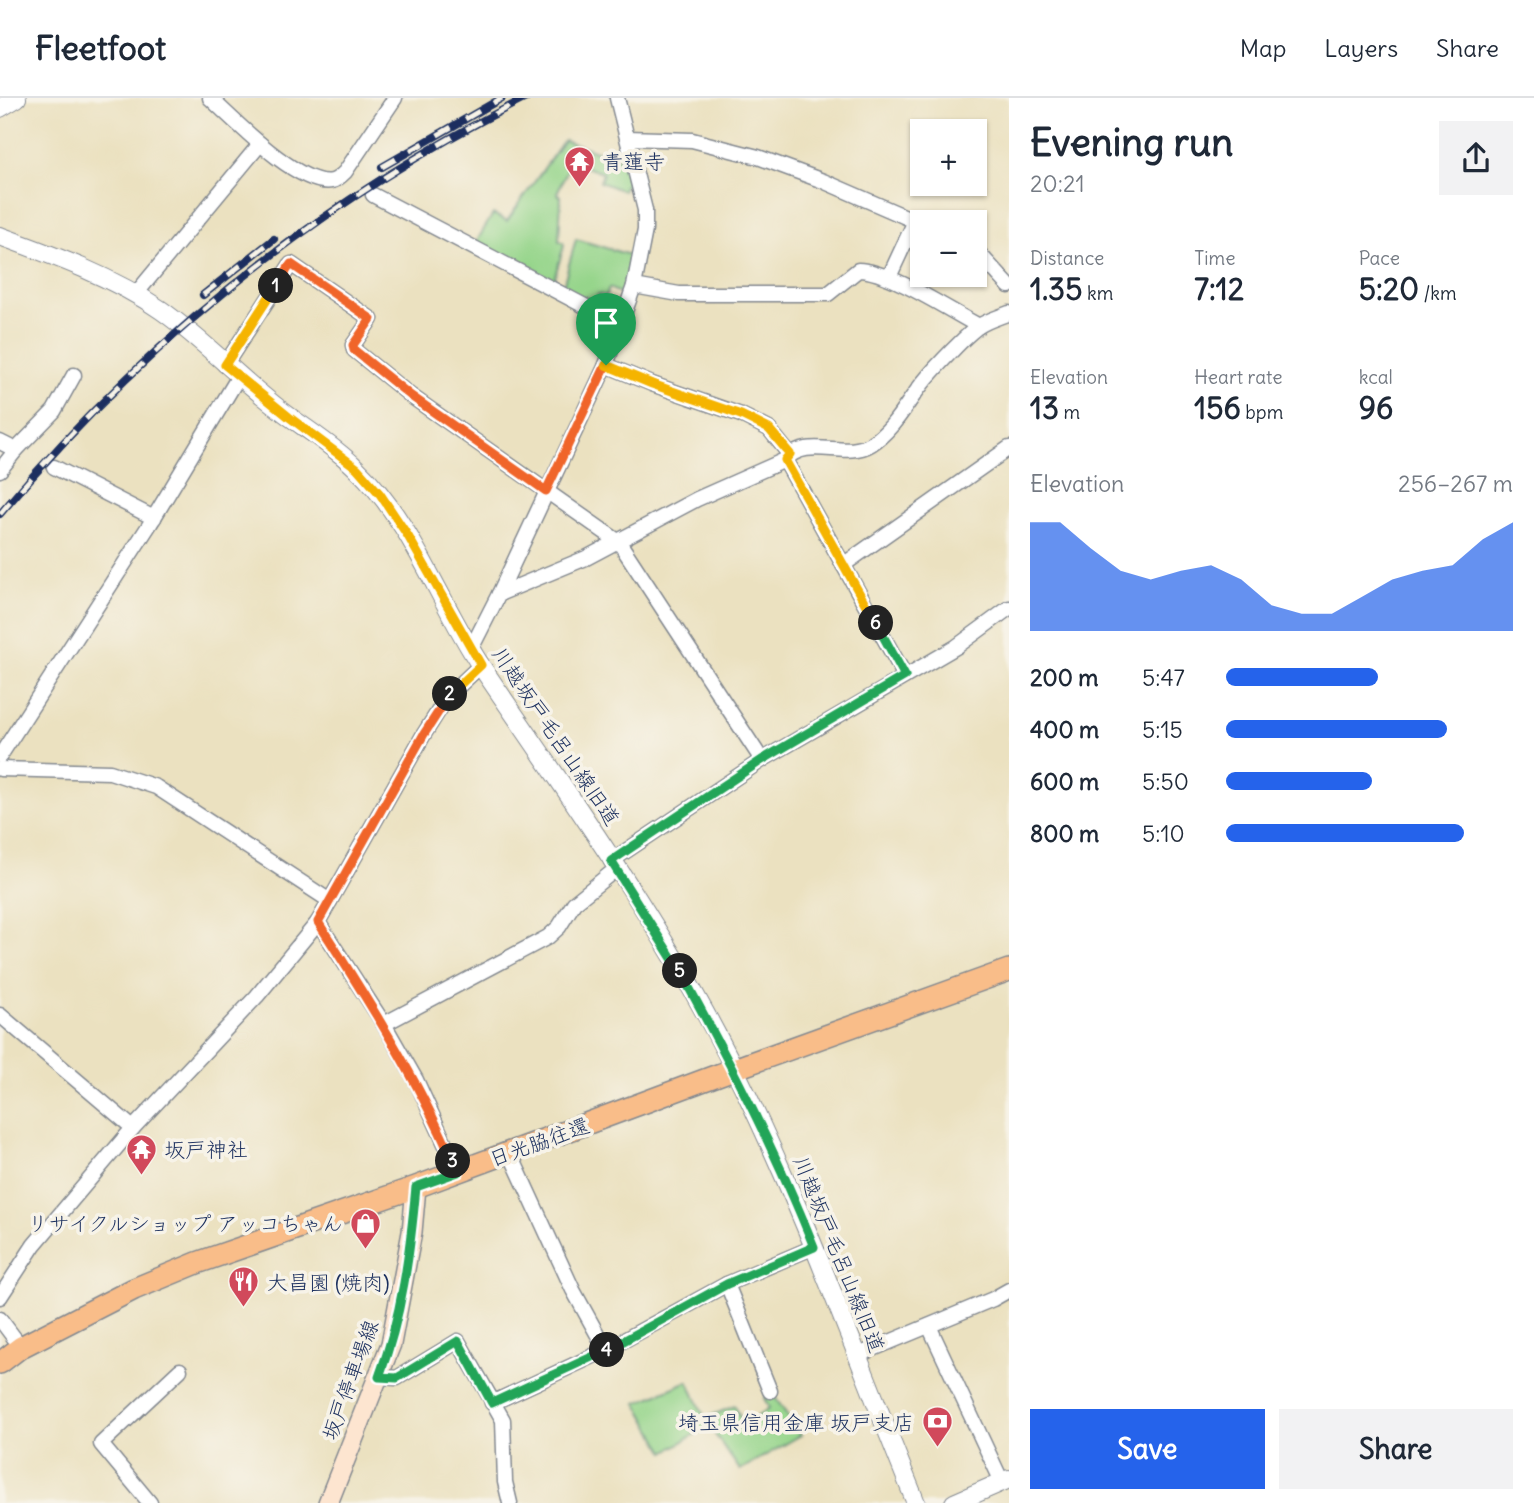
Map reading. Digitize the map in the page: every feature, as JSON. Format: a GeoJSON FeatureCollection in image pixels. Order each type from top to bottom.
{"type":"FeatureCollection","features":[{"type":"Feature","properties":{"kind":"main road","name":"日光脇往還"},"geometry":{"type":"LineString","coordinates":[[0,1363],[21,1347],[134,1289],[197,1263],[458,1172],[1009,970]]}},
{"type":"Feature","properties":{"kind":"main road","name":"坂戸停車場線"},"geometry":{"type":"LineString","coordinates":[[328,1503],[391,1344],[400,1308],[416,1187]]}},
{"type":"Feature","properties":{"kind":"street"},"geometry":{"type":"LineString","coordinates":[[0,108],[16,98]]}},
{"type":"Feature","properties":{"kind":"street"},"geometry":{"type":"LineString","coordinates":[[209,98],[296,172],[326,181],[332,181],[345,172],[395,98]]}},
{"type":"Feature","properties":{"kind":"street"},"geometry":{"type":"LineString","coordinates":[[471,649],[606,365],[634,286],[645,230],[645,210],[617,98]]}},
{"type":"Feature","properties":{"kind":"street"},"geometry":{"type":"LineString","coordinates":[[628,138],[692,140],[758,157],[824,181],[910,219]]}},
{"type":"Feature","properties":{"kind":"street"},"geometry":{"type":"LineString","coordinates":[[135,295],[261,144]]}},
{"type":"Feature","properties":{"kind":"street"},"geometry":{"type":"LineString","coordinates":[[373,195],[621,325]]}},
{"type":"Feature","properties":{"kind":"street","name":"川越坂戸毛呂山線旧道"},"geometry":{"type":"LineString","coordinates":[[0,236],[82,268],[135,295],[174,320],[232,371],[357,468],[380,494],[408,536],[481,665],[547,760],[673,958],[734,1069],[800,1213],[916,1503]]}},
{"type":"Feature","properties":{"kind":"street"},"geometry":{"type":"LineString","coordinates":[[888,277],[910,239]]}},
{"type":"Feature","properties":{"kind":"street"},"geometry":{"type":"LineString","coordinates":[[987,262],[1009,286]]}},
{"type":"Feature","properties":{"kind":"street"},"geometry":{"type":"LineString","coordinates":[[0,756],[153,517],[291,264],[371,319],[353,345],[354,350],[411,396],[619,542],[762,760]]}},
{"type":"Feature","properties":{"kind":"street"},"geometry":{"type":"LineString","coordinates":[[634,286],[680,294],[828,295],[858,270],[888,277],[979,326]]}},
{"type":"Feature","properties":{"kind":"street"},"geometry":{"type":"LineString","coordinates":[[499,594],[619,542],[697,499],[788,457],[816,447],[847,451],[872,443],[886,431],[927,377],[979,326],[1009,313]]}},
{"type":"Feature","properties":{"kind":"street"},"geometry":{"type":"LineString","coordinates":[[606,365],[741,415],[769,429],[788,457],[843,565],[905,676]]}},
{"type":"Feature","properties":{"kind":"street"},"geometry":{"type":"LineString","coordinates":[[0,470],[54,411],[74,376]]}},
{"type":"Feature","properties":{"kind":"street"},"geometry":{"type":"LineString","coordinates":[[0,442],[16,450]]}},
{"type":"Feature","properties":{"kind":"street"},"geometry":{"type":"LineString","coordinates":[[843,565],[1009,448]]}},
{"type":"Feature","properties":{"kind":"street"},"geometry":{"type":"LineString","coordinates":[[54,467],[153,517]]}},
{"type":"Feature","properties":{"kind":"street"},"geometry":{"type":"LineString","coordinates":[[384,1024],[548,937],[559,927],[574,902],[614,865],[762,760],[956,647],[1009,608]]}},
{"type":"Feature","properties":{"kind":"street"},"geometry":{"type":"LineString","coordinates":[[0,1297],[34,1245],[134,1128],[257,996],[318,922],[442,706],[463,680],[481,665]]}},
{"type":"Feature","properties":{"kind":"street"},"geometry":{"type":"LineString","coordinates":[[0,768],[110,772],[156,787],[330,901]]}},
{"type":"Feature","properties":{"kind":"street"},"geometry":{"type":"LineString","coordinates":[[318,922],[384,1024],[416,1080],[458,1172]]}},
{"type":"Feature","properties":{"kind":"street"},"geometry":{"type":"LineString","coordinates":[[0,1015],[134,1128]]}},
{"type":"Feature","properties":{"kind":"street"},"geometry":{"type":"LineString","coordinates":[[510,1153],[573,1290],[606,1350]]}},
{"type":"Feature","properties":{"kind":"street"},"geometry":{"type":"LineString","coordinates":[[492,1403],[606,1350],[727,1284],[814,1247]]}},
{"type":"Feature","properties":{"kind":"street"},"geometry":{"type":"LineString","coordinates":[[727,1284],[770,1391]]}},
{"type":"Feature","properties":{"kind":"street"},"geometry":{"type":"LineString","coordinates":[[856,1356],[1009,1290]]}},
{"type":"Feature","properties":{"kind":"street"},"geometry":{"type":"LineString","coordinates":[[0,1319],[21,1347]]}},
{"type":"Feature","properties":{"kind":"street"},"geometry":{"type":"LineString","coordinates":[[929,1326],[1006,1481],[954,1503]]}},
{"type":"Feature","properties":{"kind":"street"},"geometry":{"type":"LineString","coordinates":[[379,1377],[397,1378],[458,1341],[503,1420],[505,1482],[510,1503]]}},
{"type":"Feature","properties":{"kind":"street"},"geometry":{"type":"LineString","coordinates":[[150,1503],[101,1444],[180,1370]]}},
{"type":"Feature","properties":{"kind":"green space"},"geometry":{"type":"Polygon","coordinates":[[[564,140],[625,161],[632,188],[625,185],[623,191],[600,182],[603,173],[571,162],[557,193],[561,197],[559,241],[563,242],[564,246],[553,282],[475,244],[493,214],[507,221],[564,140]]]}},
{"type":"Feature","properties":{"kind":"green space"},"geometry":{"type":"Polygon","coordinates":[[[576,239],[633,256],[624,295],[609,288],[606,296],[598,294],[593,306],[565,290],[563,286],[576,239]]]}},
{"type":"Feature","properties":{"kind":"green space"},"geometry":{"type":"Polygon","coordinates":[[[688,1381],[705,1418],[735,1406],[741,1419],[754,1419],[769,1408],[764,1398],[774,1396],[801,1435],[740,1470],[709,1426],[665,1452],[637,1403],[688,1381]]]}},
{"type":"Feature","properties":{"kind":"railway"},"geometry":{"type":"LineString","coordinates":[[382,167],[502,98]]}},
{"type":"Feature","properties":{"kind":"railway"},"geometry":{"type":"LineString","coordinates":[[0,514],[56,450],[115,390],[177,333],[242,279],[309,228],[379,181],[526,98]]}},
{"type":"Feature","properties":{"kind":"railway"},"geometry":{"type":"LineString","coordinates":[[203,295],[274,239]]}},
{"type":"Feature","properties":{"kind":"place","name":"青蓮寺"},"geometry":{"type":"Point","coordinates":[579,188]}},
{"type":"Feature","properties":{"kind":"place","name":"坂戸神社"},"geometry":{"type":"Point","coordinates":[141,1176]}},
{"type":"Feature","properties":{"kind":"place","name":"リサイクルショップ アッコちゃん"},"geometry":{"type":"Point","coordinates":[366,1250]}},
{"type":"Feature","properties":{"kind":"place","name":"大昌園 (焼肉)"},"geometry":{"type":"Point","coordinates":[244,1309]}},
{"type":"Feature","properties":{"kind":"place","name":"埼玉県信用金庫 坂戸支店"},"geometry":{"type":"Point","coordinates":[937,1449]}},
{"type":"Feature","properties":{"kind":"route"},"geometry":{"type":"LineString","coordinates":[[291,264],[371,319],[353,345],[354,350],[411,396],[546,491],[606,365],[741,415],[769,429],[790,454],[785,460],[905,676],[762,760],[611,861],[673,958],[734,1069],[814,1247],[727,1284],[606,1350],[492,1403],[458,1341],[397,1378],[379,1377],[400,1308],[416,1187],[458,1172],[416,1080],[384,1024],[318,922],[448,696],[481,665],[408,536],[380,494],[357,468],[225,365],[291,264]]}}]}
